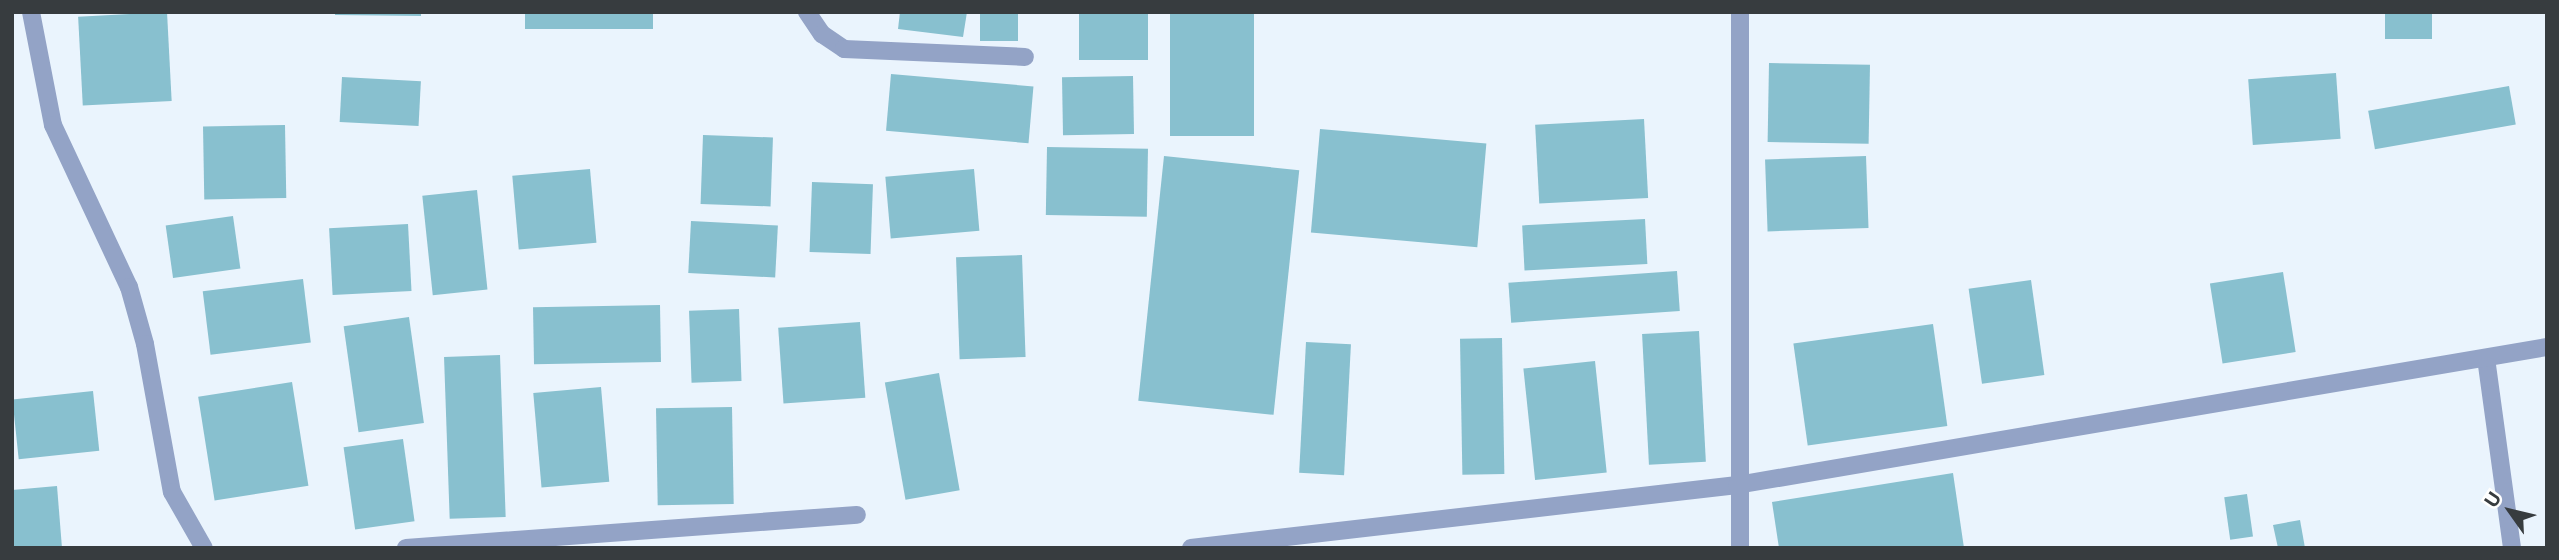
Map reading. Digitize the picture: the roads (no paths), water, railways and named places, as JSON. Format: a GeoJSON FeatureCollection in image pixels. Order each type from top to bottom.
{"type":"FeatureCollection","features":[{"type":"Feature","properties":{"kind":"street"},"geometry":{"type":"LineString","coordinates":[[31,12],[53,125],[129,287],[145,344],[172,492],[204,548]]}},
{"type":"Feature","properties":{"kind":"street"},"geometry":{"type":"LineString","coordinates":[[807,12],[822,34],[844,49],[1026,57]]}},
{"type":"Feature","properties":{"kind":"street"},"geometry":{"type":"LineString","coordinates":[[1740,12],[1737,485],[1740,548]]}},
{"type":"Feature","properties":{"kind":"street"},"geometry":{"type":"LineString","coordinates":[[1191,548],[1737,485],[2547,346]]}},
{"type":"Feature","properties":{"kind":"street"},"geometry":{"type":"LineString","coordinates":[[2486,358],[2512,548]]}},
{"type":"Feature","properties":{"kind":"street"},"geometry":{"type":"LineString","coordinates":[[406,548],[857,514]]}}]}
